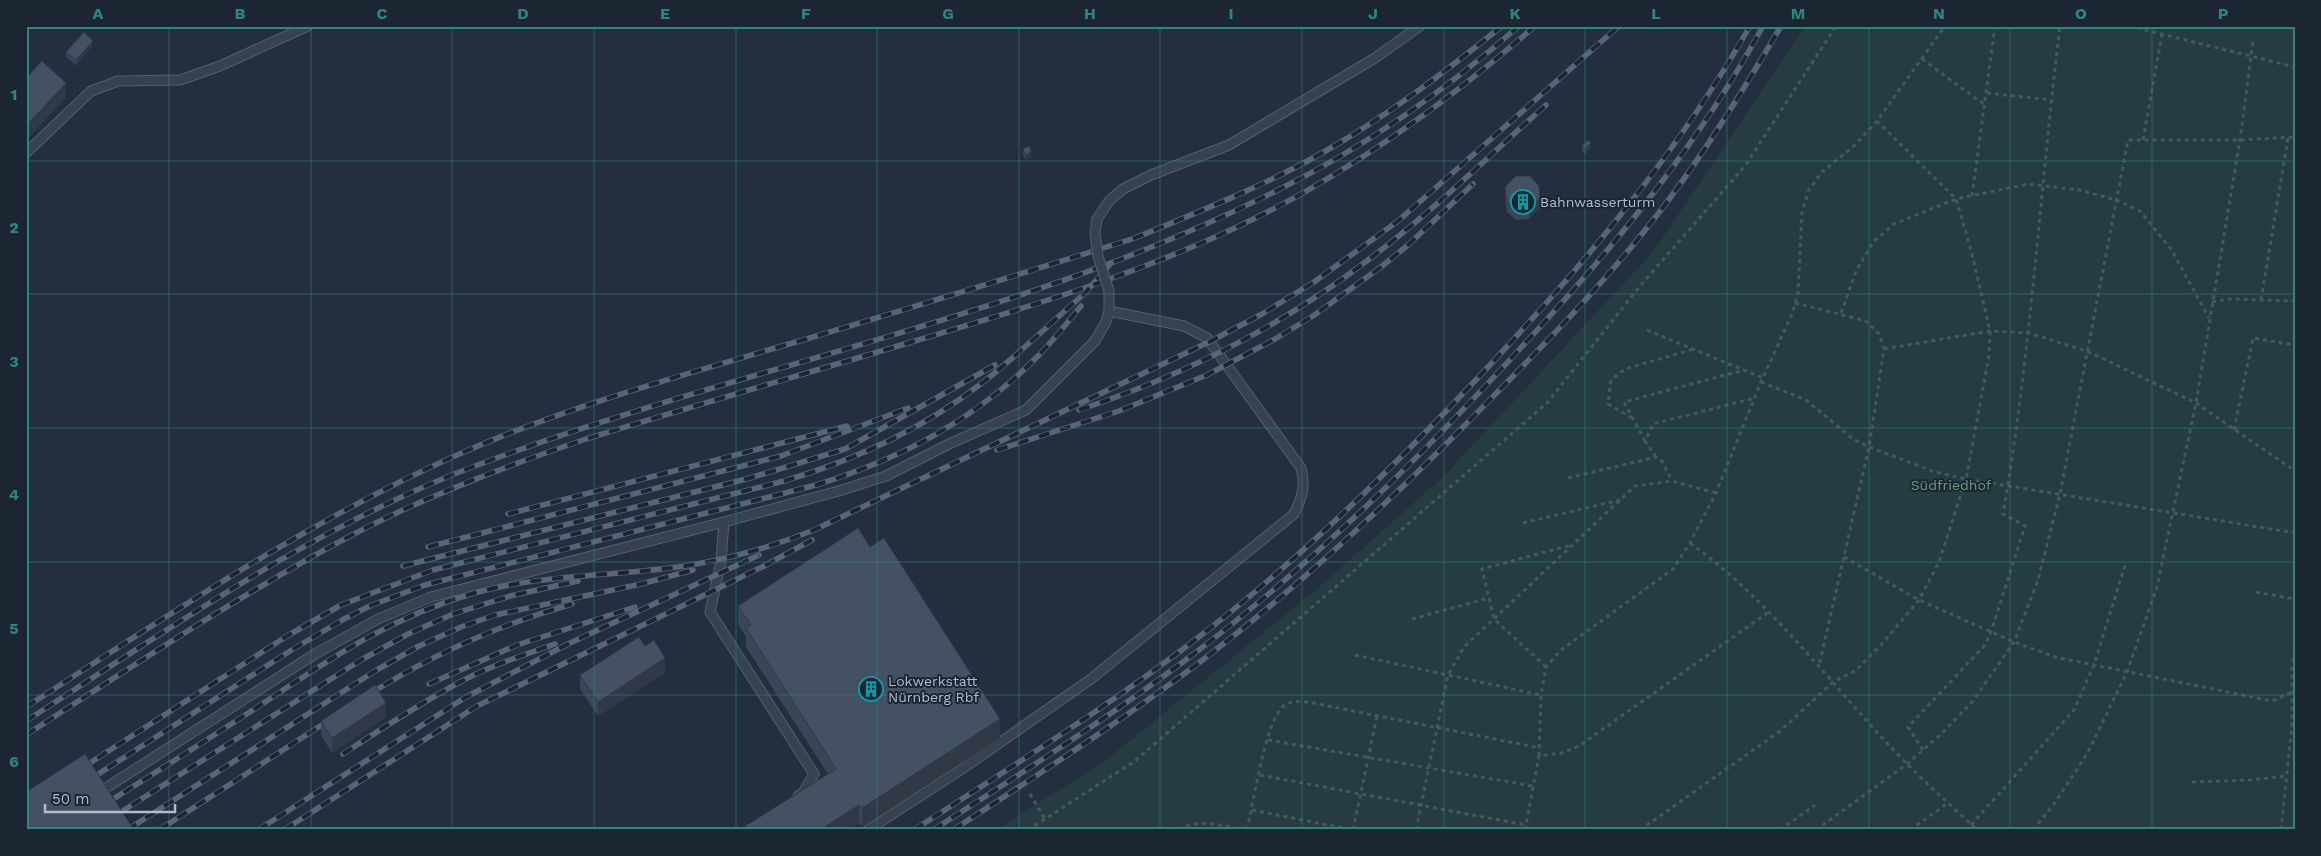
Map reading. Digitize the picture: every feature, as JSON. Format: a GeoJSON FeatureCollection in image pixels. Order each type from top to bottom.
{"type":"FeatureCollection","features":[{"type":"Feature","properties":{"kind":"lane"},"geometry":{"type":"LineString","coordinates":[[26,153],[91,91],[118,81],[180,80],[220,66],[308,26]]}},
{"type":"Feature","properties":{"kind":"lane"},"geometry":{"type":"LineString","coordinates":[[109,786],[315,654],[378,618],[431,597],[724,522],[886,476],[949,444],[1026,410],[1096,341],[1106,322],[1109,311],[1109,291],[1098,256],[1095,233],[1097,218],[1109,201],[1123,189],[1151,175],[1229,145],[1375,58],[1420,26]]}},
{"type":"Feature","properties":{"kind":"lane"},"geometry":{"type":"LineString","coordinates":[[868,830],[962,769],[1091,679],[1286,522],[1294,514],[1300,503],[1304,492],[1302,468],[1207,338],[1184,326],[1109,311]]}},
{"type":"Feature","properties":{"kind":"lane"},"geometry":{"type":"LineString","coordinates":[[724,522],[721,561],[710,612],[814,774],[803,793],[787,804]]}},
{"type":"Feature","properties":{"kind":"path"},"geometry":{"type":"LineString","coordinates":[[1028,830],[1135,761],[1547,403],[1640,286],[1744,166],[1836,26]]}},
{"type":"Feature","properties":{"kind":"path"},"geometry":{"type":"LineString","coordinates":[[1526,830],[1540,748],[1541,696],[1546,668],[1561,650],[1673,569],[1690,543],[1716,493],[1761,382],[1792,314],[1798,294],[1802,212],[1809,190],[1822,172],[1855,145],[1877,121],[1945,26]]}},
{"type":"Feature","properties":{"kind":"path"},"geometry":{"type":"LineString","coordinates":[[1972,196],[1995,26]]}},
{"type":"Feature","properties":{"kind":"path"},"geometry":{"type":"LineString","coordinates":[[1923,750],[1908,727],[1985,645],[1991,632],[2025,526],[2003,514],[2029,334],[2042,186],[2060,26]]}},
{"type":"Feature","properties":{"kind":"path"},"geometry":{"type":"LineString","coordinates":[[2129,26],[2250,57],[2295,66]]}},
{"type":"Feature","properties":{"kind":"path"},"geometry":{"type":"LineString","coordinates":[[2142,140],[2162,34]]}},
{"type":"Feature","properties":{"kind":"path"},"geometry":{"type":"LineString","coordinates":[[2033,830],[2054,804],[2087,754],[2127,672],[2150,610],[2173,514],[2196,403],[2240,140],[2253,41]]}},
{"type":"Feature","properties":{"kind":"path"},"geometry":{"type":"LineString","coordinates":[[1922,59],[1985,105]]}},
{"type":"Feature","properties":{"kind":"path"},"geometry":{"type":"LineString","coordinates":[[1987,93],[2051,100]]}},
{"type":"Feature","properties":{"kind":"path"},"geometry":{"type":"LineString","coordinates":[[1640,830],[1779,732],[1833,682],[1855,672],[1881,646],[1919,600],[1939,562],[1966,479],[1989,356],[1990,331],[1972,250],[1956,200],[1877,121]]}},
{"type":"Feature","properties":{"kind":"path"},"geometry":{"type":"LineString","coordinates":[[1816,830],[1907,764],[1923,750],[1972,702],[2014,642],[2038,580],[2060,494],[2128,140],[2240,140],[2295,137]]}},
{"type":"Feature","properties":{"kind":"path"},"geometry":{"type":"LineString","coordinates":[[2260,300],[2288,138]]}},
{"type":"Feature","properties":{"kind":"path"},"geometry":{"type":"LineString","coordinates":[[1841,314],[1856,271],[1873,242],[1894,224],[1956,200],[2028,184],[2080,190],[2116,200],[2140,212],[2171,248],[2209,319]]}},
{"type":"Feature","properties":{"kind":"path"},"geometry":{"type":"LineString","coordinates":[[2212,302],[2229,299],[2295,301]]}},
{"type":"Feature","properties":{"kind":"path"},"geometry":{"type":"LineString","coordinates":[[1795,303],[1866,321],[1879,334],[1884,349],[1869,447],[1819,666]]}},
{"type":"Feature","properties":{"kind":"path"},"geometry":{"type":"LineString","coordinates":[[1647,330],[1763,378]]}},
{"type":"Feature","properties":{"kind":"path"},"geometry":{"type":"LineString","coordinates":[[1884,349],[1990,331],[2029,334],[2088,352],[2196,403],[2295,471]]}},
{"type":"Feature","properties":{"kind":"path"},"geometry":{"type":"LineString","coordinates":[[2234,430],[2254,338],[2295,345]]}},
{"type":"Feature","properties":{"kind":"path"},"geometry":{"type":"LineString","coordinates":[[1633,418],[1608,404],[1610,380],[1625,369],[1694,349]]}},
{"type":"Feature","properties":{"kind":"path"},"geometry":{"type":"LineString","coordinates":[[1672,481],[1662,461],[1656,456],[1645,440],[1624,402],[1744,370]]}},
{"type":"Feature","properties":{"kind":"path"},"geometry":{"type":"LineString","coordinates":[[1761,382],[1806,400],[1853,438],[1869,447],[1935,472],[1966,479],[2295,533]]}},
{"type":"Feature","properties":{"kind":"path"},"geometry":{"type":"LineString","coordinates":[[1645,440],[1652,424],[1755,398]]}},
{"type":"Feature","properties":{"kind":"path"},"geometry":{"type":"LineString","coordinates":[[1568,478],[1656,456]]}},
{"type":"Feature","properties":{"kind":"path"},"geometry":{"type":"LineString","coordinates":[[1416,830],[1448,675],[1464,647],[1636,486],[1672,481],[1716,493]]}},
{"type":"Feature","properties":{"kind":"path"},"geometry":{"type":"LineString","coordinates":[[1523,523],[1620,500]]}},
{"type":"Feature","properties":{"kind":"path"},"geometry":{"type":"LineString","coordinates":[[1690,543],[1707,555],[1770,611],[1907,764],[1977,830]]}},
{"type":"Feature","properties":{"kind":"path"},"geometry":{"type":"LineString","coordinates":[[1546,668],[1494,619],[1482,569],[1572,545]]}},
{"type":"Feature","properties":{"kind":"path"},"geometry":{"type":"LineString","coordinates":[[1844,557],[1919,600],[2014,642],[2055,657],[2272,701],[2292,692]]}},
{"type":"Feature","properties":{"kind":"path"},"geometry":{"type":"LineString","coordinates":[[1971,824],[2074,710],[2094,665],[2126,562]]}},
{"type":"Feature","properties":{"kind":"path"},"geometry":{"type":"LineString","coordinates":[[2256,592],[2295,599]]}},
{"type":"Feature","properties":{"kind":"path"},"geometry":{"type":"LineString","coordinates":[[1412,619],[1489,598]]}},
{"type":"Feature","properties":{"kind":"path"},"geometry":{"type":"LineString","coordinates":[[1538,756],[1562,753],[1579,746],[1770,611]]}},
{"type":"Feature","properties":{"kind":"path"},"geometry":{"type":"LineString","coordinates":[[2281,830],[2293,725],[2292,692],[2295,648]]}},
{"type":"Feature","properties":{"kind":"path"},"geometry":{"type":"LineString","coordinates":[[1355,655],[1541,696]]}},
{"type":"Feature","properties":{"kind":"path"},"geometry":{"type":"LineString","coordinates":[[1179,830],[1183,827],[1201,824],[1247,830],[1271,726],[1280,709],[1292,701],[1540,748]]}},
{"type":"Feature","properties":{"kind":"path"},"geometry":{"type":"LineString","coordinates":[[1252,810],[1353,830],[1377,716]]}},
{"type":"Feature","properties":{"kind":"path"},"geometry":{"type":"LineString","coordinates":[[1268,740],[1533,786]]}},
{"type":"Feature","properties":{"kind":"path"},"geometry":{"type":"LineString","coordinates":[[1260,775],[1526,825]]}},
{"type":"Feature","properties":{"kind":"path"},"geometry":{"type":"LineString","coordinates":[[2192,782],[2251,780],[2287,776]]}},
{"type":"Feature","properties":{"kind":"path"},"geometry":{"type":"LineString","coordinates":[[1030,794],[1045,819]]}},
{"type":"Feature","properties":{"kind":"path"},"geometry":{"type":"LineString","coordinates":[[1910,830],[1948,803]]}},
{"type":"Feature","properties":{"kind":"path"},"geometry":{"type":"LineString","coordinates":[[1780,830],[1815,805]]}},
{"type":"Feature","properties":{"kind":"green space","name":"Südfriedhof"},"geometry":{"type":"Polygon","coordinates":[[[1805,26],[2295,26],[2295,830],[996,830],[1105,761],[1317,589],[1443,477],[1653,252],[1805,26]]]}},
{"type":"Feature","properties":{"kind":"building"},"geometry":{"type":"Polygon","coordinates":[[[84,32],[93,41],[76,60],[66,52],[84,32]]]}},
{"type":"Feature","properties":{"kind":"building"},"geometry":{"type":"Polygon","coordinates":[[[42,61],[66,83],[26,126],[26,78],[42,61]]]}},
{"type":"Feature","properties":{"kind":"building"},"geometry":{"type":"Polygon","coordinates":[[[1588,140],[1591,143],[1585,149],[1582,146],[1588,140]]]}},
{"type":"Feature","properties":{"kind":"building"},"geometry":{"type":"Polygon","coordinates":[[[1029,146],[1031,152],[1025,155],[1023,149],[1029,146]]]}},
{"type":"Feature","properties":{"kind":"building","name":"Bahnwasserturm"},"geometry":{"type":"Polygon","coordinates":[[[1516,176],[1530,176],[1539,186],[1540,198],[1529,210],[1516,210],[1507,202],[1505,187],[1516,176]]]}},
{"type":"Feature","properties":{"kind":"building","name":"Lokwerkstatt Nürnberg Rbf"},"geometry":{"type":"Polygon","coordinates":[[[858,528],[870,547],[884,538],[1000,719],[862,808],[859,805],[820,830],[739,830],[836,769],[746,628],[751,625],[738,606],[858,528]]]}},
{"type":"Feature","properties":{"kind":"building"},"geometry":{"type":"Polygon","coordinates":[[[639,637],[645,646],[654,640],[665,658],[598,702],[580,675],[639,637]]]}},
{"type":"Feature","properties":{"kind":"building"},"geometry":{"type":"Polygon","coordinates":[[[375,685],[386,703],[332,738],[321,721],[375,685]]]}},
{"type":"Feature","properties":{"kind":"building"},"geometry":{"type":"Polygon","coordinates":[[[85,754],[134,830],[26,830],[26,792],[85,754]]]}},
{"type":"Feature","properties":{"kind":"railway"},"geometry":{"type":"LineString","coordinates":[[26,707],[290,541],[345,510],[457,455],[499,437],[584,406],[1135,238],[1206,209],[1253,188],[1346,139],[1415,93],[1502,26]]}},
{"type":"Feature","properties":{"kind":"railway"},"geometry":{"type":"LineString","coordinates":[[26,721],[244,582],[357,518],[415,491],[475,466],[575,431],[982,308],[1082,273],[1181,235],[1278,190],[1342,155],[1404,116],[1463,73],[1519,26]]}},
{"type":"Feature","properties":{"kind":"railway"},"geometry":{"type":"LineString","coordinates":[[26,735],[268,582],[352,535],[437,495],[496,471],[586,439],[950,331],[1074,292],[1155,262],[1235,228],[1275,208],[1354,163],[1465,84],[1535,26]]}},
{"type":"Feature","properties":{"kind":"railway"},"geometry":{"type":"LineString","coordinates":[[105,804],[336,656],[413,615],[471,594],[498,587],[525,582],[691,565],[738,555],[784,541],[814,530],[1209,342],[1262,314],[1314,282],[1398,221],[1619,26]]}},
{"type":"Feature","properties":{"kind":"railway"},"geometry":{"type":"LineString","coordinates":[[914,830],[1121,694],[1187,646],[1267,581],[1381,477],[1489,366],[1596,245],[1662,161],[1693,117],[1750,26]]}},
{"type":"Feature","properties":{"kind":"railway"},"geometry":{"type":"LineString","coordinates":[[933,830],[1099,722],[1195,653],[1284,581],[1369,504],[1489,382],[1561,304],[1625,229],[1684,151],[1712,110],[1763,26]]}},
{"type":"Feature","properties":{"kind":"railway"},"geometry":{"type":"LineString","coordinates":[[953,830],[1109,727],[1200,662],[1304,577],[1402,487],[1546,342],[1597,287],[1647,228],[1714,135],[1781,26]]}},
{"type":"Feature","properties":{"kind":"railway"},"geometry":{"type":"LineString","coordinates":[[1079,410],[1157,381],[1195,364],[1269,326],[1304,305],[1372,257],[1417,221],[1546,105]]}},
{"type":"Feature","properties":{"kind":"railway"},"geometry":{"type":"LineString","coordinates":[[997,450],[1119,411],[1207,375],[1275,339],[1313,316],[1381,267],[1408,245],[1473,184]]}},
{"type":"Feature","properties":{"kind":"railway"},"geometry":{"type":"LineString","coordinates":[[1049,325],[1085,293],[1111,263]]}},
{"type":"Feature","properties":{"kind":"railway"},"geometry":{"type":"LineString","coordinates":[[89,780],[290,651],[372,605],[425,585],[816,485],[909,449],[965,417],[1017,377],[1041,353],[1081,306]]}},
{"type":"Feature","properties":{"kind":"railway"},"geometry":{"type":"LineString","coordinates":[[79,770],[287,636],[341,605],[433,570],[784,481],[837,463],[912,429],[959,400],[982,383],[1054,321]]}},
{"type":"Feature","properties":{"kind":"railway"},"geometry":{"type":"LineString","coordinates":[[403,566],[750,478],[845,449],[995,365]]}},
{"type":"Feature","properties":{"kind":"railway"},"geometry":{"type":"LineString","coordinates":[[428,547],[781,456],[908,408]]}},
{"type":"Feature","properties":{"kind":"railway"},"geometry":{"type":"LineString","coordinates":[[508,514],[847,426]]}},
{"type":"Feature","properties":{"kind":"railway"},"geometry":{"type":"LineString","coordinates":[[284,830],[477,706],[764,566],[812,540]]}},
{"type":"Feature","properties":{"kind":"railway"},"geometry":{"type":"LineString","coordinates":[[258,830],[466,697],[570,643],[759,555]]}},
{"type":"Feature","properties":{"kind":"railway"},"geometry":{"type":"LineString","coordinates":[[127,830],[375,671],[419,646],[461,627],[495,615],[641,584],[693,570]]}},
{"type":"Feature","properties":{"kind":"railway"},"geometry":{"type":"LineString","coordinates":[[113,817],[361,660],[408,634],[453,614],[510,596],[578,581]]}},
{"type":"Feature","properties":{"kind":"railway"},"geometry":{"type":"LineString","coordinates":[[365,697],[414,668],[465,643],[544,612],[572,604]]}},
{"type":"Feature","properties":{"kind":"railway"},"geometry":{"type":"LineString","coordinates":[[429,684],[517,645],[635,607]]}},
{"type":"Feature","properties":{"kind":"railway"},"geometry":{"type":"LineString","coordinates":[[343,754],[415,708],[471,676],[555,644]]}},
{"type":"Feature","properties":{"kind":"railway"},"geometry":{"type":"LineString","coordinates":[[159,830],[331,719]]}},
{"type":"Feature","properties":{"kind":"place","name":"Bahnwasserturm"},"geometry":{"type":"Point","coordinates":[1523,202]}},
{"type":"Feature","properties":{"kind":"place","name":"Lokwerkstatt Nürnberg Rbf"},"geometry":{"type":"Point","coordinates":[871,689]}}]}
